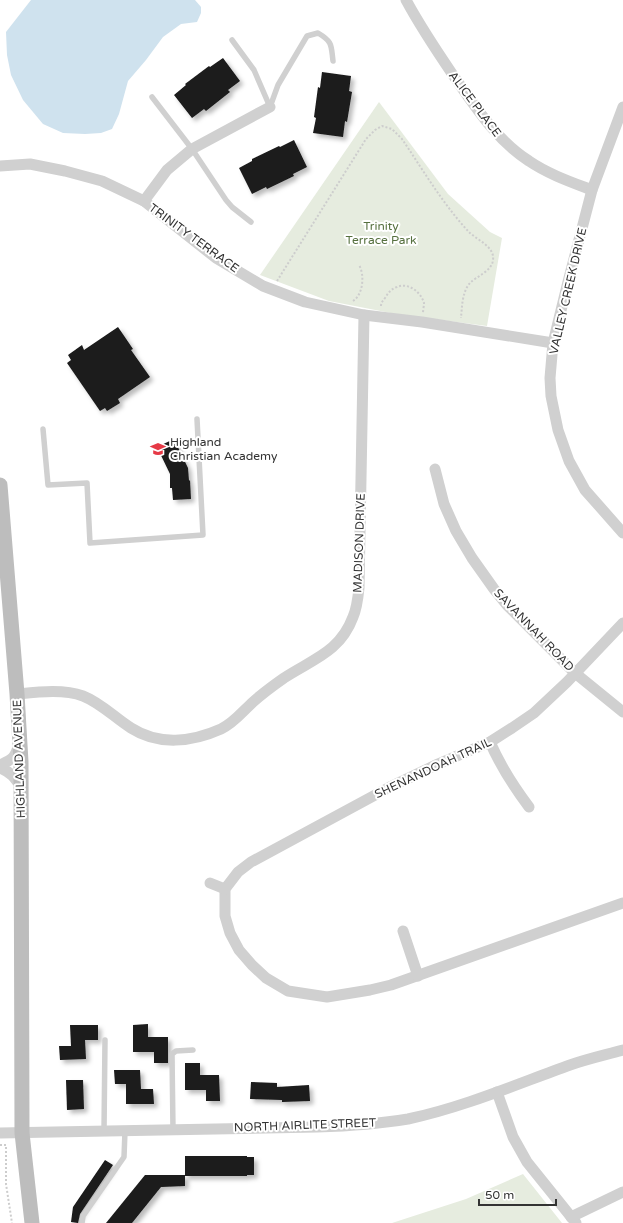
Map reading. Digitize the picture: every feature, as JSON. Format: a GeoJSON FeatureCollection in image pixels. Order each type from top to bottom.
{"type":"FeatureCollection","features":[{"type":"Feature","properties":{"kind":"main road","name":"HIGHLAND AVENUE"},"geometry":{"type":"LineString","coordinates":[[0,485],[20,743],[22,1132],[32,1223]]}},
{"type":"Feature","properties":{"kind":"street","name":"ALICE PLACE"},"geometry":{"type":"LineString","coordinates":[[406,0],[421,27],[469,98],[494,131],[510,147],[529,162],[562,178],[592,190]]}},
{"type":"Feature","properties":{"kind":"street"},"geometry":{"type":"LineString","coordinates":[[144,201],[167,170],[192,149],[270,107]]}},
{"type":"Feature","properties":{"kind":"street","name":"VALLEY CREEK DRIVE"},"geometry":{"type":"LineString","coordinates":[[623,107],[592,190],[553,343],[550,378],[551,396],[558,430],[570,461],[585,490],[623,533]]}},
{"type":"Feature","properties":{"kind":"street","name":"TRINITY TERRACE"},"geometry":{"type":"LineString","coordinates":[[0,166],[30,164],[65,171],[102,181],[144,201],[216,258],[263,286],[305,302],[364,314],[553,343]]}},
{"type":"Feature","properties":{"kind":"street","name":"MADISON DRIVE"},"geometry":{"type":"LineString","coordinates":[[17,694],[43,692],[70,693],[83,696],[92,700],[132,729],[147,736],[180,740],[190,739],[223,728],[281,680],[334,647],[343,636],[353,617],[359,588],[364,314]]}},
{"type":"Feature","properties":{"kind":"street","name":"SAVANNAH ROAD"},"geometry":{"type":"LineString","coordinates":[[435,469],[444,504],[456,531],[472,558],[507,605],[575,673],[623,712]]}},
{"type":"Feature","properties":{"kind":"street","name":"SHENANDOAH TRAIL"},"geometry":{"type":"LineString","coordinates":[[225,889],[238,872],[250,862],[264,854],[390,787],[438,764],[490,742],[512,728],[534,713],[623,623]]}},
{"type":"Feature","properties":{"kind":"street"},"geometry":{"type":"LineString","coordinates":[[490,742],[494,752],[529,807]]}},
{"type":"Feature","properties":{"kind":"street"},"geometry":{"type":"LineString","coordinates":[[0,765],[16,754],[20,743]]}},
{"type":"Feature","properties":{"kind":"street"},"geometry":{"type":"LineString","coordinates":[[0,768],[15,777],[21,787]]}},
{"type":"Feature","properties":{"kind":"street"},"geometry":{"type":"LineString","coordinates":[[210,883],[225,889],[225,916],[230,933],[239,950],[252,965],[266,978],[288,992],[327,996],[342,995],[391,985],[623,903]]}},
{"type":"Feature","properties":{"kind":"street"},"geometry":{"type":"LineString","coordinates":[[403,931],[418,976]]}},
{"type":"Feature","properties":{"kind":"street","name":"NORTH AIRLITE STREET"},"geometry":{"type":"LineString","coordinates":[[0,1133],[309,1127],[359,1125],[407,1119],[448,1109],[572,1064],[623,1050]]}},
{"type":"Feature","properties":{"kind":"street"},"geometry":{"type":"LineString","coordinates":[[497,1092],[507,1124],[524,1156],[536,1174],[574,1220],[623,1192]]}},
{"type":"Feature","properties":{"kind":"lane"},"geometry":{"type":"LineString","coordinates":[[270,107],[278,85],[307,36],[318,33],[326,38],[331,44],[334,61]]}},
{"type":"Feature","properties":{"kind":"lane"},"geometry":{"type":"LineString","coordinates":[[232,40],[254,70],[270,107]]}},
{"type":"Feature","properties":{"kind":"lane"},"geometry":{"type":"LineString","coordinates":[[152,97],[192,149],[226,200],[232,207],[251,222]]}},
{"type":"Feature","properties":{"kind":"lane"},"geometry":{"type":"LineString","coordinates":[[43,429],[48,485],[87,482],[90,543],[203,536],[197,419]]}},
{"type":"Feature","properties":{"kind":"lane"},"geometry":{"type":"LineString","coordinates":[[104,1131],[105,1040]]}},
{"type":"Feature","properties":{"kind":"lane"},"geometry":{"type":"LineString","coordinates":[[173,1130],[172,1054],[176,1051],[193,1050]]}},
{"type":"Feature","properties":{"kind":"lane"},"geometry":{"type":"LineString","coordinates":[[82,1223],[83,1216],[124,1157],[125,1131]]}},
{"type":"Feature","properties":{"kind":"path"},"geometry":{"type":"LineString","coordinates":[[273,290],[278,277],[366,139],[375,130],[382,126],[392,129],[402,139],[457,219],[473,236],[486,245],[493,253],[493,262],[488,270],[470,283],[465,292],[461,329]]}},
{"type":"Feature","properties":{"kind":"path"},"geometry":{"type":"LineString","coordinates":[[340,310],[356,299],[362,285],[363,277],[362,270],[359,266]]}},
{"type":"Feature","properties":{"kind":"path"},"geometry":{"type":"LineString","coordinates":[[380,316],[381,303],[389,292],[398,286],[406,286],[414,289],[420,295],[424,303],[422,322]]}},
{"type":"Feature","properties":{"kind":"path"},"geometry":{"type":"LineString","coordinates":[[0,1144],[6,1145],[6,1184],[12,1223]]}},
{"type":"Feature","properties":{"kind":"green space","name":"Trinity Terrace Park"},"geometry":{"type":"Polygon","coordinates":[[[379,102],[448,194],[490,232],[502,238],[487,326],[396,314],[329,301],[260,275],[379,102]]]}},
{"type":"Feature","properties":{"kind":"green space"},"geometry":{"type":"Polygon","coordinates":[[[523,1174],[562,1223],[392,1223],[466,1199],[523,1174]]]}},
{"type":"Feature","properties":{"kind":"water"},"geometry":{"type":"Polygon","coordinates":[[[31,0],[195,0],[201,7],[201,13],[197,22],[181,24],[163,37],[128,81],[119,114],[112,129],[101,133],[63,133],[43,124],[23,100],[11,75],[7,55],[6,32],[31,0]]]}},
{"type":"Feature","properties":{"kind":"building"},"geometry":{"type":"Polygon","coordinates":[[[223,58],[240,81],[228,90],[230,92],[206,111],[204,109],[192,118],[174,95],[186,85],[185,84],[209,66],[210,67],[223,58]]]}},
{"type":"Feature","properties":{"kind":"building"},"geometry":{"type":"Polygon","coordinates":[[[322,72],[351,76],[349,91],[352,92],[343,137],[313,133],[316,118],[314,117],[318,87],[320,88],[322,72]]]}},
{"type":"Feature","properties":{"kind":"building"},"geometry":{"type":"Polygon","coordinates":[[[294,140],[307,167],[293,174],[294,176],[267,189],[266,187],[252,194],[239,168],[252,161],[252,159],[294,140]]]}},
{"type":"Feature","properties":{"kind":"building"},"geometry":{"type":"Polygon","coordinates":[[[118,327],[133,349],[131,350],[150,377],[118,399],[120,403],[107,411],[105,408],[100,411],[67,363],[71,360],[68,355],[82,345],[84,350],[118,327]]]}},
{"type":"Feature","properties":{"kind":"building"},"geometry":{"type":"Polygon","coordinates":[[[174,439],[188,468],[191,499],[173,500],[172,488],[170,488],[170,474],[157,447],[174,439]]]}},
{"type":"Feature","properties":{"kind":"building"},"geometry":{"type":"Polygon","coordinates":[[[148,1024],[148,1037],[168,1037],[168,1063],[154,1063],[154,1052],[133,1052],[133,1025],[148,1024]]]}},
{"type":"Feature","properties":{"kind":"building"},"geometry":{"type":"Polygon","coordinates":[[[70,1025],[98,1025],[98,1040],[85,1040],[86,1059],[60,1060],[59,1046],[71,1046],[70,1025]]]}},
{"type":"Feature","properties":{"kind":"building"},"geometry":{"type":"Polygon","coordinates":[[[185,1063],[200,1063],[200,1075],[219,1075],[220,1101],[206,1101],[206,1090],[185,1090],[185,1063]]]}},
{"type":"Feature","properties":{"kind":"building"},"geometry":{"type":"Polygon","coordinates":[[[114,1070],[140,1070],[141,1089],[153,1089],[154,1104],[126,1104],[126,1084],[115,1084],[114,1070]]]}},
{"type":"Feature","properties":{"kind":"building"},"geometry":{"type":"Polygon","coordinates":[[[66,1080],[83,1080],[84,1109],[67,1110],[66,1080]]]}},
{"type":"Feature","properties":{"kind":"building"},"geometry":{"type":"Polygon","coordinates":[[[251,1082],[277,1083],[277,1087],[309,1085],[310,1101],[282,1102],[282,1100],[250,1099],[251,1082]]]}},
{"type":"Feature","properties":{"kind":"building"},"geometry":{"type":"Polygon","coordinates":[[[185,1156],[254,1157],[254,1175],[185,1176],[185,1156]]]}},
{"type":"Feature","properties":{"kind":"building"},"geometry":{"type":"Polygon","coordinates":[[[105,1160],[113,1165],[80,1214],[78,1223],[71,1222],[73,1207],[105,1160]]]}},
{"type":"Feature","properties":{"kind":"building"},"geometry":{"type":"Polygon","coordinates":[[[145,1175],[185,1175],[185,1186],[161,1187],[132,1223],[106,1223],[145,1175]]]}},
{"type":"Feature","properties":{"kind":"place","name":"Highland Christian Academy"},"geometry":{"type":"Point","coordinates":[158,449]}}]}
